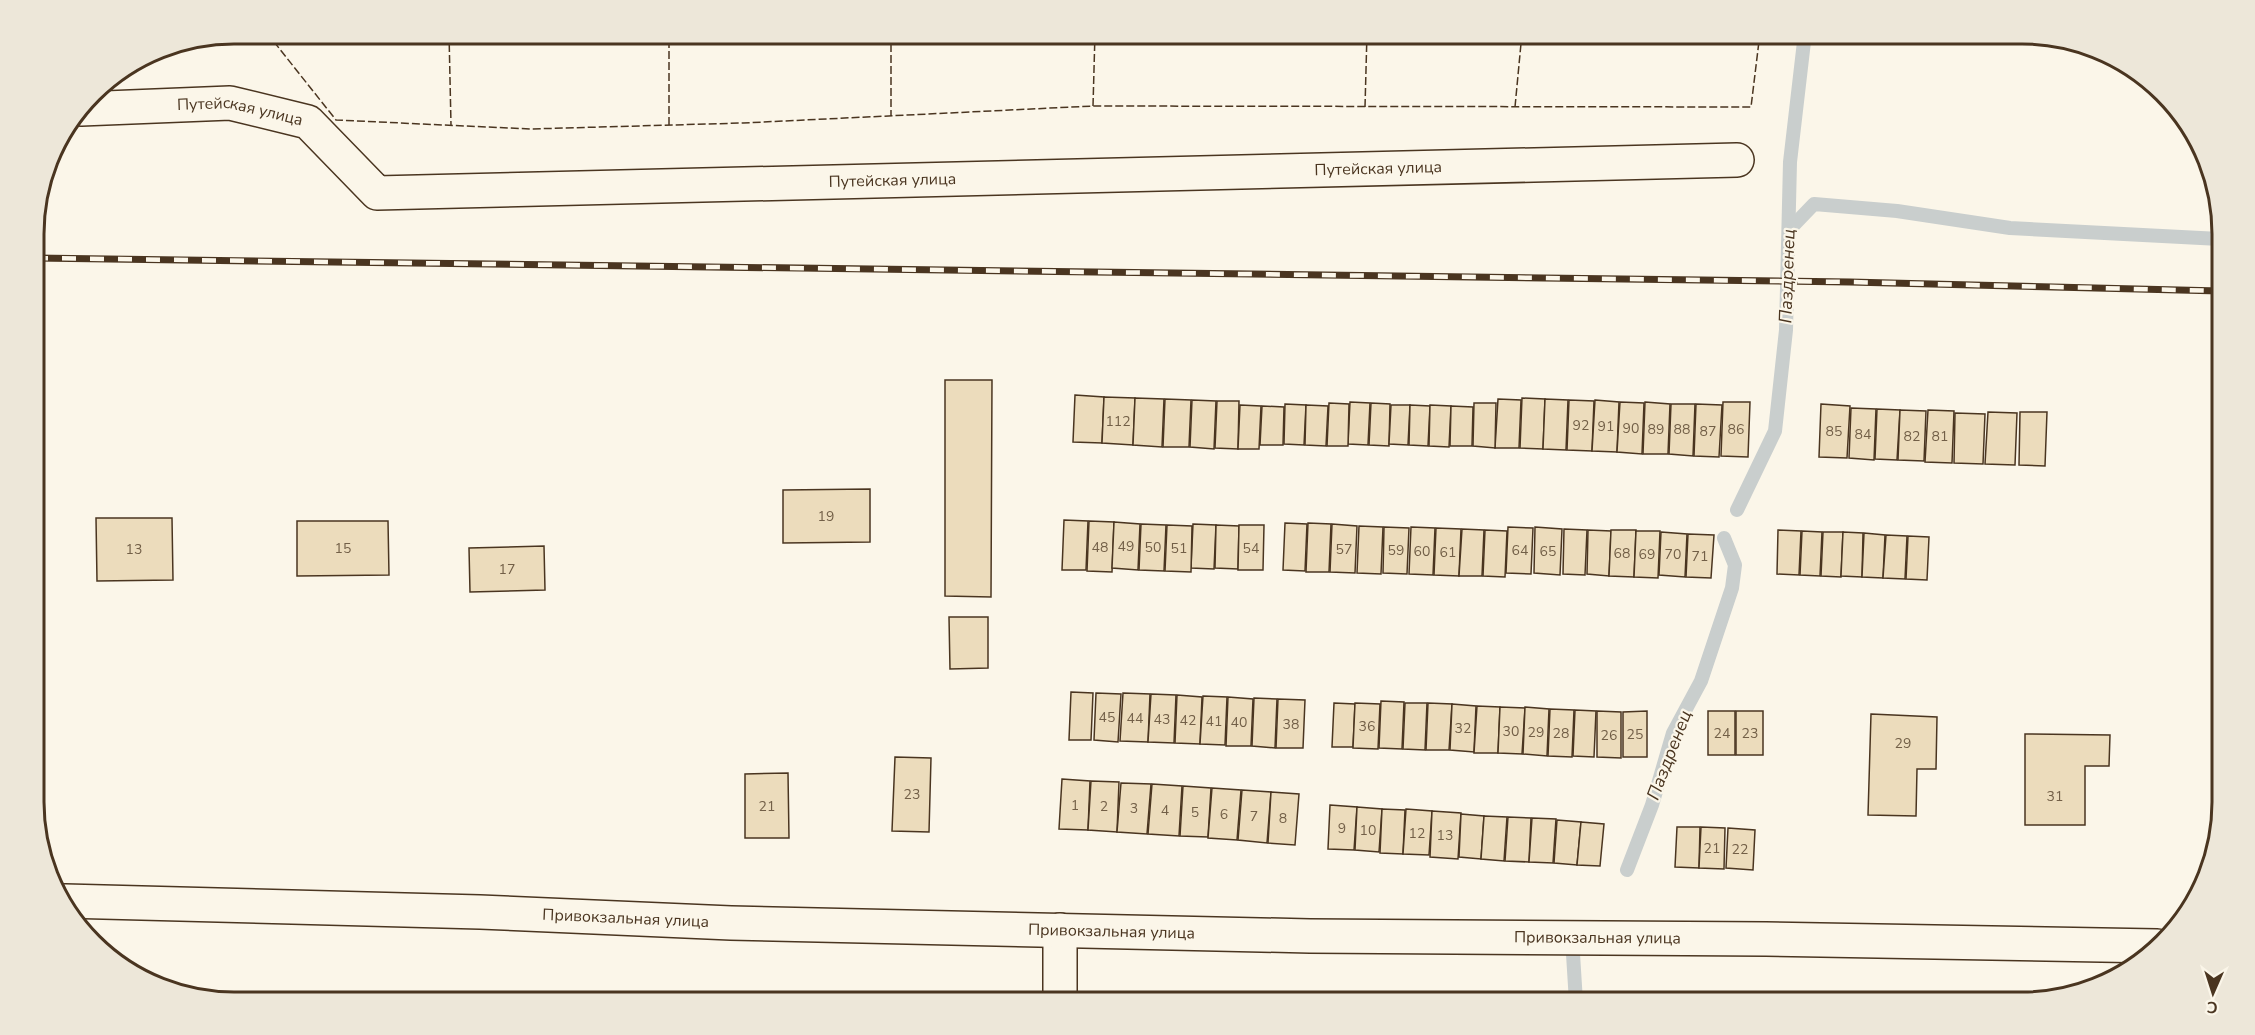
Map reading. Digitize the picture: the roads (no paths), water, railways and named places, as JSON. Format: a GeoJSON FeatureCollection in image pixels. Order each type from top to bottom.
{"type":"FeatureCollection","features":[{"type":"Feature","properties":{"kind":"street","name":"Путейская улица"},"geometry":{"type":"LineString","coordinates":[[91,109],[230,103],[308,122],[377,192],[1737,160]]}},
{"type":"Feature","properties":{"kind":"street","name":"Привокзальная улица"},"geometry":{"type":"LineString","coordinates":[[72,901],[480,912],[731,923],[1311,936],[2146,945]]}},
{"type":"Feature","properties":{"kind":"street"},"geometry":{"type":"LineString","coordinates":[[1060,930],[1060,992]]}},
{"type":"Feature","properties":{"kind":"waterway","name":"Паздренец"},"geometry":{"type":"LineString","coordinates":[[1737,510],[1775,431],[1786,330],[1790,162],[1804,43]]}},
{"type":"Feature","properties":{"kind":"waterway"},"geometry":{"type":"LineString","coordinates":[[1789,230],[1814,204],[1897,211],[2010,228],[2212,239]]}},
{"type":"Feature","properties":{"kind":"waterway","name":"Паздренец"},"geometry":{"type":"LineString","coordinates":[[1627,870],[1652,805],[1673,733],[1701,681],[1732,588],[1735,565],[1724,538]]}},
{"type":"Feature","properties":{"kind":"waterway","name":"Паздренец"},"geometry":{"type":"LineString","coordinates":[[1573,954],[1575,991]]}},
{"type":"Feature","properties":{"kind":"railway"},"geometry":{"type":"LineString","coordinates":[[44,258],[1850,282],[2212,291]]}}]}
